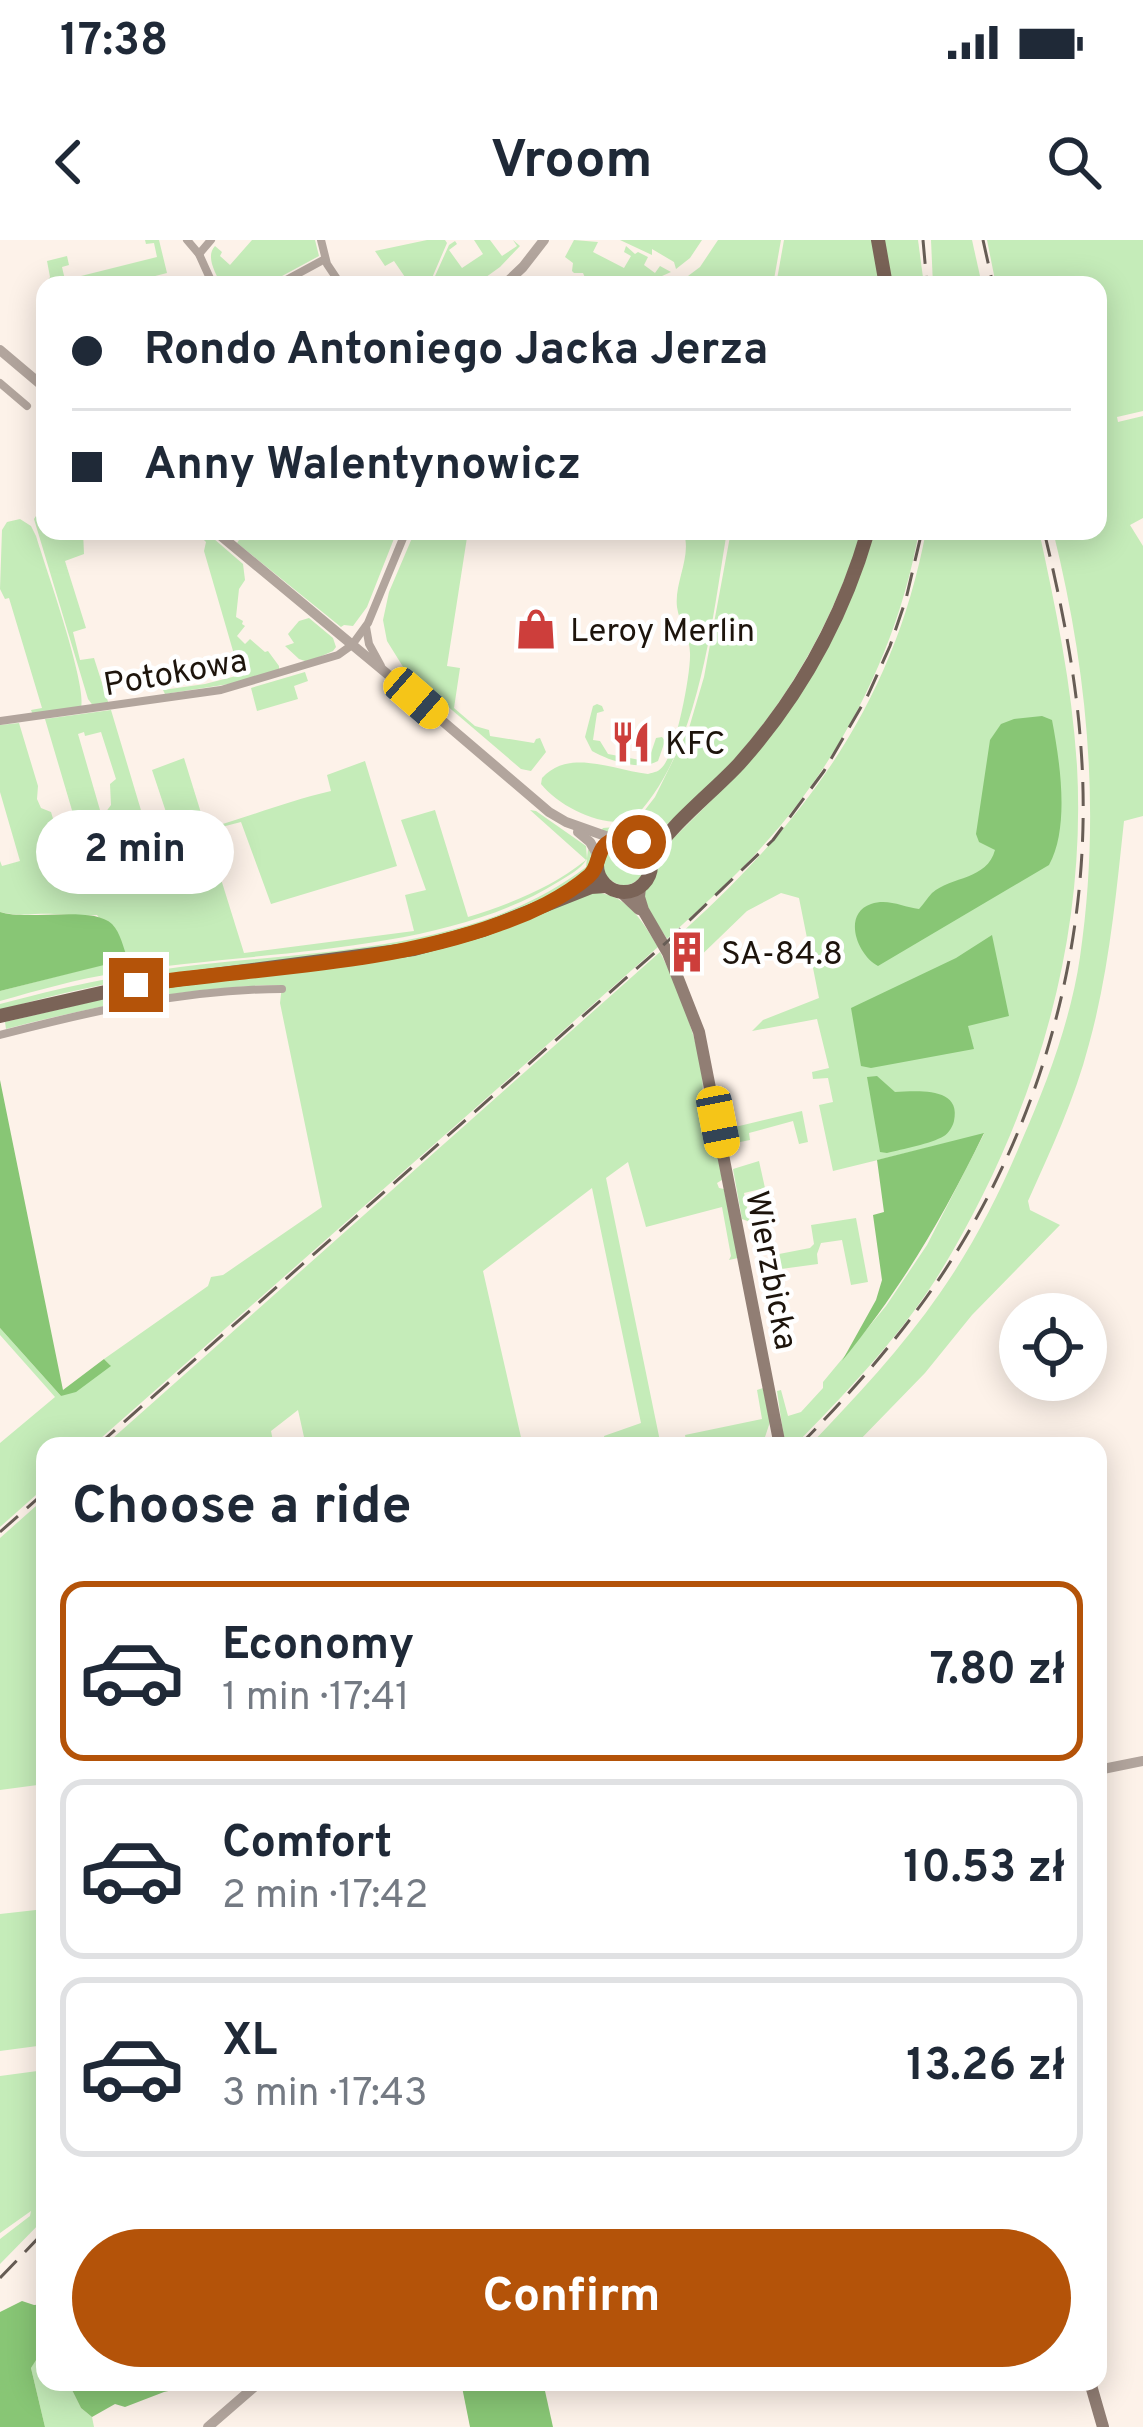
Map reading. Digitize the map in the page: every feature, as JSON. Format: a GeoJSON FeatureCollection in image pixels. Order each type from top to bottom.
{"type":"FeatureCollection","features":[{"type":"Feature","properties":{"kind":"main road"},"geometry":{"type":"LineString","coordinates":[[878,240],[884,276]]}},
{"type":"Feature","properties":{"kind":"main road"},"geometry":{"type":"LineString","coordinates":[[650,858],[750,752],[800,684],[838,612],[865,540]]}},
{"type":"Feature","properties":{"kind":"main road"},"geometry":{"type":"LineString","coordinates":[[637,841],[686,816]]}},
{"type":"Feature","properties":{"kind":"main road"},"geometry":{"type":"LineString","coordinates":[[0,1016],[136,985],[415,949],[476,933],[525,914],[591,887],[640,887],[649,874],[646,849],[637,841],[614,839],[605,845],[587,878],[525,914]]}},
{"type":"Feature","properties":{"kind":"main road"},"geometry":{"type":"LineString","coordinates":[[597,861],[614,889]]}},
{"type":"Feature","properties":{"kind":"main road","name":"Wierzbicka"},"geometry":{"type":"LineString","coordinates":[[640,887],[640,903],[678,974],[702,1043],[778,1437]]}},
{"type":"Feature","properties":{"kind":"main road","name":"Wierzbicka"},"geometry":{"type":"LineString","coordinates":[[614,889],[648,919]]}},
{"type":"Feature","properties":{"kind":"main road"},"geometry":{"type":"LineString","coordinates":[[1092,2391],[1102,2427]]}},
{"type":"Feature","properties":{"kind":"street"},"geometry":{"type":"LineString","coordinates":[[187,240],[209,276]]}},
{"type":"Feature","properties":{"kind":"street"},"geometry":{"type":"LineString","coordinates":[[199,254],[211,240]]}},
{"type":"Feature","properties":{"kind":"street"},"geometry":{"type":"LineString","coordinates":[[321,240],[335,276]]}},
{"type":"Feature","properties":{"kind":"street"},"geometry":{"type":"LineString","coordinates":[[514,276],[544,240]]}},
{"type":"Feature","properties":{"kind":"street"},"geometry":{"type":"LineString","coordinates":[[294,276],[325,259]]}},
{"type":"Feature","properties":{"kind":"street"},"geometry":{"type":"LineString","coordinates":[[0,350],[36,380]]}},
{"type":"Feature","properties":{"kind":"street"},"geometry":{"type":"LineString","coordinates":[[0,383],[27,406]]}},
{"type":"Feature","properties":{"kind":"street"},"geometry":{"type":"LineString","coordinates":[[225,540],[590,842],[597,861]]}},
{"type":"Feature","properties":{"kind":"street"},"geometry":{"type":"LineString","coordinates":[[352,645],[366,627],[402,540]]}},
{"type":"Feature","properties":{"kind":"street"},"geometry":{"type":"LineString","coordinates":[[366,627],[369,644],[385,672]]}},
{"type":"Feature","properties":{"kind":"street","name":"Potokowa"},"geometry":{"type":"LineString","coordinates":[[0,721],[238,686],[338,655],[352,645]]}},
{"type":"Feature","properties":{"kind":"street"},"geometry":{"type":"LineString","coordinates":[[566,822],[614,839]]}},
{"type":"Feature","properties":{"kind":"street"},"geometry":{"type":"LineString","coordinates":[[0,1035],[187,996],[282,989]]}},
{"type":"Feature","properties":{"kind":"street"},"geometry":{"type":"LineString","coordinates":[[1107,1768],[1143,1761]]}},
{"type":"Feature","properties":{"kind":"street"},"geometry":{"type":"LineString","coordinates":[[208,2427],[250,2391]]}},
{"type":"Feature","properties":{"kind":"green space"},"geometry":{"type":"Polygon","coordinates":[[[145,240],[159,240],[167,273],[81,276],[157,257],[154,243],[145,240]]]}},
{"type":"Feature","properties":{"kind":"green space"},"geometry":{"type":"Polygon","coordinates":[[[252,240],[315,240],[319,256],[282,276],[217,276],[211,260],[215,246],[230,265],[252,240]]]}},
{"type":"Feature","properties":{"kind":"green space"},"geometry":{"type":"Polygon","coordinates":[[[427,240],[447,243],[433,276],[404,276],[394,261],[385,266],[375,251],[427,240]]]}},
{"type":"Feature","properties":{"kind":"green space"},"geometry":{"type":"Polygon","coordinates":[[[474,240],[490,240],[502,256],[517,246],[513,240],[520,246],[488,276],[435,276],[449,245],[455,241],[449,250],[462,268],[483,254],[474,240]]]}},
{"type":"Feature","properties":{"kind":"green space"},"geometry":{"type":"Polygon","coordinates":[[[574,240],[598,242],[593,252],[624,268],[631,256],[624,252],[626,246],[648,257],[644,265],[655,273],[660,266],[671,272],[662,276],[584,276],[574,273],[573,263],[565,257],[574,240]]]}},
{"type":"Feature","properties":{"kind":"green space"},"geometry":{"type":"Polygon","coordinates":[[[620,240],[702,240],[676,269],[674,262],[652,249],[652,255],[620,240]]]}},
{"type":"Feature","properties":{"kind":"green space"},"geometry":{"type":"Polygon","coordinates":[[[718,240],[781,240],[775,276],[688,276],[718,240]]]}},
{"type":"Feature","properties":{"kind":"green space"},"geometry":{"type":"Polygon","coordinates":[[[784,240],[873,240],[879,276],[778,276],[784,240]]]}},
{"type":"Feature","properties":{"kind":"green space"},"geometry":{"type":"Polygon","coordinates":[[[884,240],[918,240],[923,276],[890,276],[884,240]]]}},
{"type":"Feature","properties":{"kind":"green space"},"geometry":{"type":"Polygon","coordinates":[[[931,240],[972,240],[980,276],[933,276],[931,240]]]}},
{"type":"Feature","properties":{"kind":"green space"},"geometry":{"type":"Polygon","coordinates":[[[987,240],[1143,240],[1143,411],[1117,417],[1118,422],[1143,416],[1143,518],[1130,525],[1143,546],[1143,816],[1124,821],[1096,1017],[1070,1104],[1028,1201],[1030,1210],[1060,1225],[863,1437],[818,1437],[910,1333],[975,1238],[1014,1160],[1049,1073],[1080,957],[1090,850],[1088,743],[1075,637],[1055,540],[1107,540],[1107,276],[994,276],[987,240]]]}},
{"type":"Feature","properties":{"kind":"green space"},"geometry":{"type":"Polygon","coordinates":[[[67,256],[69,265],[62,267],[64,276],[50,276],[47,261],[67,256]]]}},
{"type":"Feature","properties":{"kind":"green space"},"geometry":{"type":"Polygon","coordinates":[[[20,519],[36,536],[78,676],[81,709],[33,715],[31,710],[42,708],[9,598],[0,589],[2,530],[7,522],[20,519]]]}},
{"type":"Feature","properties":{"kind":"green space"},"geometry":{"type":"Polygon","coordinates":[[[40,540],[83,540],[84,554],[65,561],[86,628],[73,632],[80,660],[94,658],[109,705],[94,707],[40,540]]]}},
{"type":"Feature","properties":{"kind":"green space"},"geometry":{"type":"Polygon","coordinates":[[[215,540],[243,564],[245,580],[239,589],[236,617],[245,626],[237,636],[245,644],[250,639],[268,651],[279,670],[242,682],[165,694],[163,690],[240,675],[204,551],[206,542],[215,540]]]}},
{"type":"Feature","properties":{"kind":"green space"},"geometry":{"type":"Polygon","coordinates":[[[393,540],[367,607],[353,626],[341,627],[237,543],[393,540]]]}},
{"type":"Feature","properties":{"kind":"green space"},"geometry":{"type":"Polygon","coordinates":[[[411,540],[467,540],[447,666],[460,668],[454,708],[475,726],[489,730],[490,736],[534,743],[540,738],[546,752],[531,771],[521,769],[405,670],[387,641],[383,620],[389,592],[411,540]]]}},
{"type":"Feature","properties":{"kind":"green space"},"geometry":{"type":"Polygon","coordinates":[[[685,540],[726,540],[708,645],[687,724],[654,794],[631,821],[594,818],[559,800],[541,784],[542,778],[553,769],[578,762],[648,774],[664,765],[678,728],[690,663],[677,607],[685,540]]]}},
{"type":"Feature","properties":{"kind":"green space"},"geometry":{"type":"Polygon","coordinates":[[[729,540],[859,540],[815,644],[772,712],[720,775],[658,830],[642,835],[600,832],[627,826],[655,797],[689,728],[704,677],[729,540]]]}},
{"type":"Feature","properties":{"kind":"green space"},"geometry":{"type":"Polygon","coordinates":[[[871,540],[917,540],[881,660],[840,741],[760,849],[667,939],[644,903],[643,892],[655,872],[657,854],[777,726],[839,623],[871,540]]]}},
{"type":"Feature","properties":{"kind":"green space"},"geometry":{"type":"Polygon","coordinates":[[[924,540],[1041,540],[1075,736],[1078,834],[1073,901],[1046,1033],[1000,1159],[970,1220],[921,1302],[851,1387],[803,1437],[784,1437],[777,1391],[781,1390],[788,1416],[801,1412],[823,1388],[927,1245],[984,1134],[833,1171],[819,1105],[833,1102],[828,1078],[813,1079],[812,1072],[829,1068],[817,1019],[752,1031],[763,1020],[819,998],[799,898],[781,893],[747,911],[689,967],[682,968],[670,943],[761,854],[835,760],[891,653],[924,540]]]}},
{"type":"Feature","properties":{"kind":"green space"},"geometry":{"type":"Polygon","coordinates":[[[309,618],[333,638],[336,647],[308,662],[285,646],[294,643],[288,634],[299,621],[309,618]]]}},
{"type":"Feature","properties":{"kind":"green space"},"geometry":{"type":"Polygon","coordinates":[[[305,672],[308,681],[294,686],[298,699],[257,711],[251,688],[305,672]]]}},
{"type":"Feature","properties":{"kind":"green space"},"geometry":{"type":"Polygon","coordinates":[[[597,704],[604,711],[597,713],[593,740],[600,741],[608,754],[640,760],[650,756],[656,738],[662,737],[665,741],[658,761],[634,765],[592,751],[585,737],[597,704]]]}},
{"type":"Feature","properties":{"kind":"green space"},"geometry":{"type":"Polygon","coordinates":[[[111,710],[149,837],[172,830],[152,770],[184,758],[206,829],[331,791],[327,775],[365,761],[397,866],[271,904],[241,822],[206,831],[244,953],[414,931],[405,895],[426,890],[401,820],[435,810],[468,917],[530,894],[586,860],[530,810],[586,846],[587,859],[581,866],[570,875],[511,906],[459,924],[345,947],[102,975],[0,1001],[0,991],[128,958],[97,915],[0,912],[0,861],[2,866],[20,861],[0,792],[0,725],[19,723],[38,786],[37,799],[41,808],[51,812],[67,864],[71,868],[87,861],[45,719],[111,710]],[[101,732],[78,734],[102,817],[111,805],[110,784],[116,779],[101,732]]]}},
{"type":"Feature","properties":{"kind":"green space"},"geometry":{"type":"Polygon","coordinates":[[[1042,716],[1052,720],[1061,794],[1059,832],[1049,865],[878,966],[870,961],[856,935],[862,909],[889,902],[919,909],[932,893],[977,872],[991,860],[995,850],[979,842],[976,834],[990,740],[1001,724],[1042,716]]]}},
{"type":"Feature","properties":{"kind":"green space"},"geometry":{"type":"Polygon","coordinates":[[[624,843],[639,849],[645,864],[639,879],[624,885],[609,879],[603,864],[609,849],[624,843]]]}},
{"type":"Feature","properties":{"kind":"green space"},"geometry":{"type":"Polygon","coordinates":[[[588,849],[590,868],[582,878],[485,923],[434,937],[330,955],[150,976],[0,1010],[0,1004],[135,974],[338,951],[443,932],[494,917],[542,895],[586,867],[588,849]]]}},
{"type":"Feature","properties":{"kind":"green space"},"geometry":{"type":"Polygon","coordinates":[[[589,892],[602,893],[623,902],[658,947],[102,1437],[36,1437],[36,1495],[0,1527],[0,1443],[55,1397],[0,1335],[0,1328],[61,1396],[110,1365],[104,1359],[208,1286],[211,1277],[223,1275],[322,1207],[280,1003],[282,985],[142,999],[6,1029],[5,1022],[150,988],[425,952],[501,930],[589,892]]]}},
{"type":"Feature","properties":{"kind":"green space"},"geometry":{"type":"Polygon","coordinates":[[[0,912],[103,918],[118,932],[128,959],[0,991],[0,912]]]}},
{"type":"Feature","properties":{"kind":"green space"},"geometry":{"type":"Polygon","coordinates":[[[992,935],[1009,1016],[968,1026],[974,1049],[861,1066],[851,1008],[956,958],[992,935]]]}},
{"type":"Feature","properties":{"kind":"green space"},"geometry":{"type":"Polygon","coordinates":[[[660,952],[697,1050],[703,1089],[700,1103],[709,1111],[712,1128],[707,1134],[717,1148],[722,1180],[717,1183],[724,1189],[738,1258],[729,1260],[722,1207],[646,1227],[628,1162],[606,1178],[659,1437],[604,1437],[641,1423],[592,1188],[483,1271],[521,1437],[304,1437],[298,1410],[271,1431],[272,1437],[114,1437],[660,952]]]}},
{"type":"Feature","properties":{"kind":"green space"},"geometry":{"type":"Polygon","coordinates":[[[877,1076],[895,1092],[944,1096],[955,1110],[949,1132],[924,1144],[880,1152],[867,1077],[877,1076]]]}},
{"type":"Feature","properties":{"kind":"green space"},"geometry":{"type":"Polygon","coordinates":[[[0,1080],[63,1390],[104,1359],[111,1366],[76,1392],[61,1396],[0,1328],[0,1080]]]}},
{"type":"Feature","properties":{"kind":"green space"},"geometry":{"type":"Polygon","coordinates":[[[725,1095],[731,1128],[802,1111],[808,1142],[799,1144],[793,1121],[749,1133],[750,1140],[729,1149],[719,1096],[725,1095]]]}},
{"type":"Feature","properties":{"kind":"green space"},"geometry":{"type":"Polygon","coordinates":[[[984,1133],[920,1251],[842,1361],[882,1280],[873,1215],[884,1212],[877,1160],[984,1133]]]}},
{"type":"Feature","properties":{"kind":"green space"},"geometry":{"type":"Polygon","coordinates":[[[759,1161],[765,1188],[744,1193],[750,1222],[742,1219],[733,1169],[759,1161]]]}},
{"type":"Feature","properties":{"kind":"green space"},"geometry":{"type":"Polygon","coordinates":[[[856,1218],[868,1282],[851,1285],[842,1240],[821,1243],[818,1264],[781,1269],[779,1254],[814,1244],[811,1225],[856,1218]]]}},
{"type":"Feature","properties":{"kind":"green space"},"geometry":{"type":"Polygon","coordinates":[[[763,1388],[770,1422],[765,1437],[685,1437],[762,1419],[757,1390],[763,1388]]]}},
{"type":"Feature","properties":{"kind":"green space"},"geometry":{"type":"Polygon","coordinates":[[[36,1506],[36,1785],[0,1790],[0,1538],[36,1506]]]}},
{"type":"Feature","properties":{"kind":"green space"},"geometry":{"type":"Polygon","coordinates":[[[36,1910],[36,2046],[0,2051],[0,1914],[36,1910]]]}},
{"type":"Feature","properties":{"kind":"green space"},"geometry":{"type":"Polygon","coordinates":[[[36,2071],[36,2227],[0,2264],[0,2239],[31,2211],[0,2233],[0,2076],[36,2071]]]}},
{"type":"Feature","properties":{"kind":"green space"},"geometry":{"type":"Polygon","coordinates":[[[22,2301],[36,2305],[36,2360],[31,2368],[45,2427],[0,2427],[0,2312],[22,2301]]]}},
{"type":"Feature","properties":{"kind":"green space"},"geometry":{"type":"Polygon","coordinates":[[[36,2391],[72,2391],[94,2427],[45,2427],[36,2391]]]}},
{"type":"Feature","properties":{"kind":"green space"},"geometry":{"type":"Polygon","coordinates":[[[72,2391],[168,2391],[125,2407],[115,2404],[92,2417],[72,2391]]]}},
{"type":"Feature","properties":{"kind":"green space"},"geometry":{"type":"Polygon","coordinates":[[[463,2391],[545,2391],[553,2427],[470,2427],[463,2391]]]}},
{"type":"Feature","properties":{"kind":"railway"},"geometry":{"type":"LineString","coordinates":[[923,240],[926,276]]}},
{"type":"Feature","properties":{"kind":"railway"},"geometry":{"type":"LineString","coordinates":[[983,240],[991,276]]}},
{"type":"Feature","properties":{"kind":"railway"},"geometry":{"type":"LineString","coordinates":[[107,1437],[669,940],[773,840],[824,771],[868,695],[906,599],[920,540]]}},
{"type":"Feature","properties":{"kind":"railway"},"geometry":{"type":"LineString","coordinates":[[807,1437],[904,1328],[973,1225],[1032,1096],[1053,1028],[1069,959],[1083,819],[1076,693],[1046,540]]}},
{"type":"Feature","properties":{"kind":"railway"},"geometry":{"type":"LineString","coordinates":[[0,1532],[36,1500]]}},
{"type":"Feature","properties":{"kind":"railway"},"geometry":{"type":"LineString","coordinates":[[0,2278],[36,2240]]}},
{"type":"Feature","properties":{"kind":"place","name":"Leroy Merlin"},"geometry":{"type":"Point","coordinates":[536,629]}},
{"type":"Feature","properties":{"kind":"place","name":"KFC"},"geometry":{"type":"Point","coordinates":[631,742]}},
{"type":"Feature","properties":{"kind":"place","name":"SA-84.8"},"geometry":{"type":"Point","coordinates":[687,952]}},
{"type":"Feature","properties":{"kind":"route"},"geometry":{"type":"LineString","coordinates":[[136,985],[397,952],[452,940],[525,914],[587,878],[611,840],[624,837],[639,842]]}}]}
